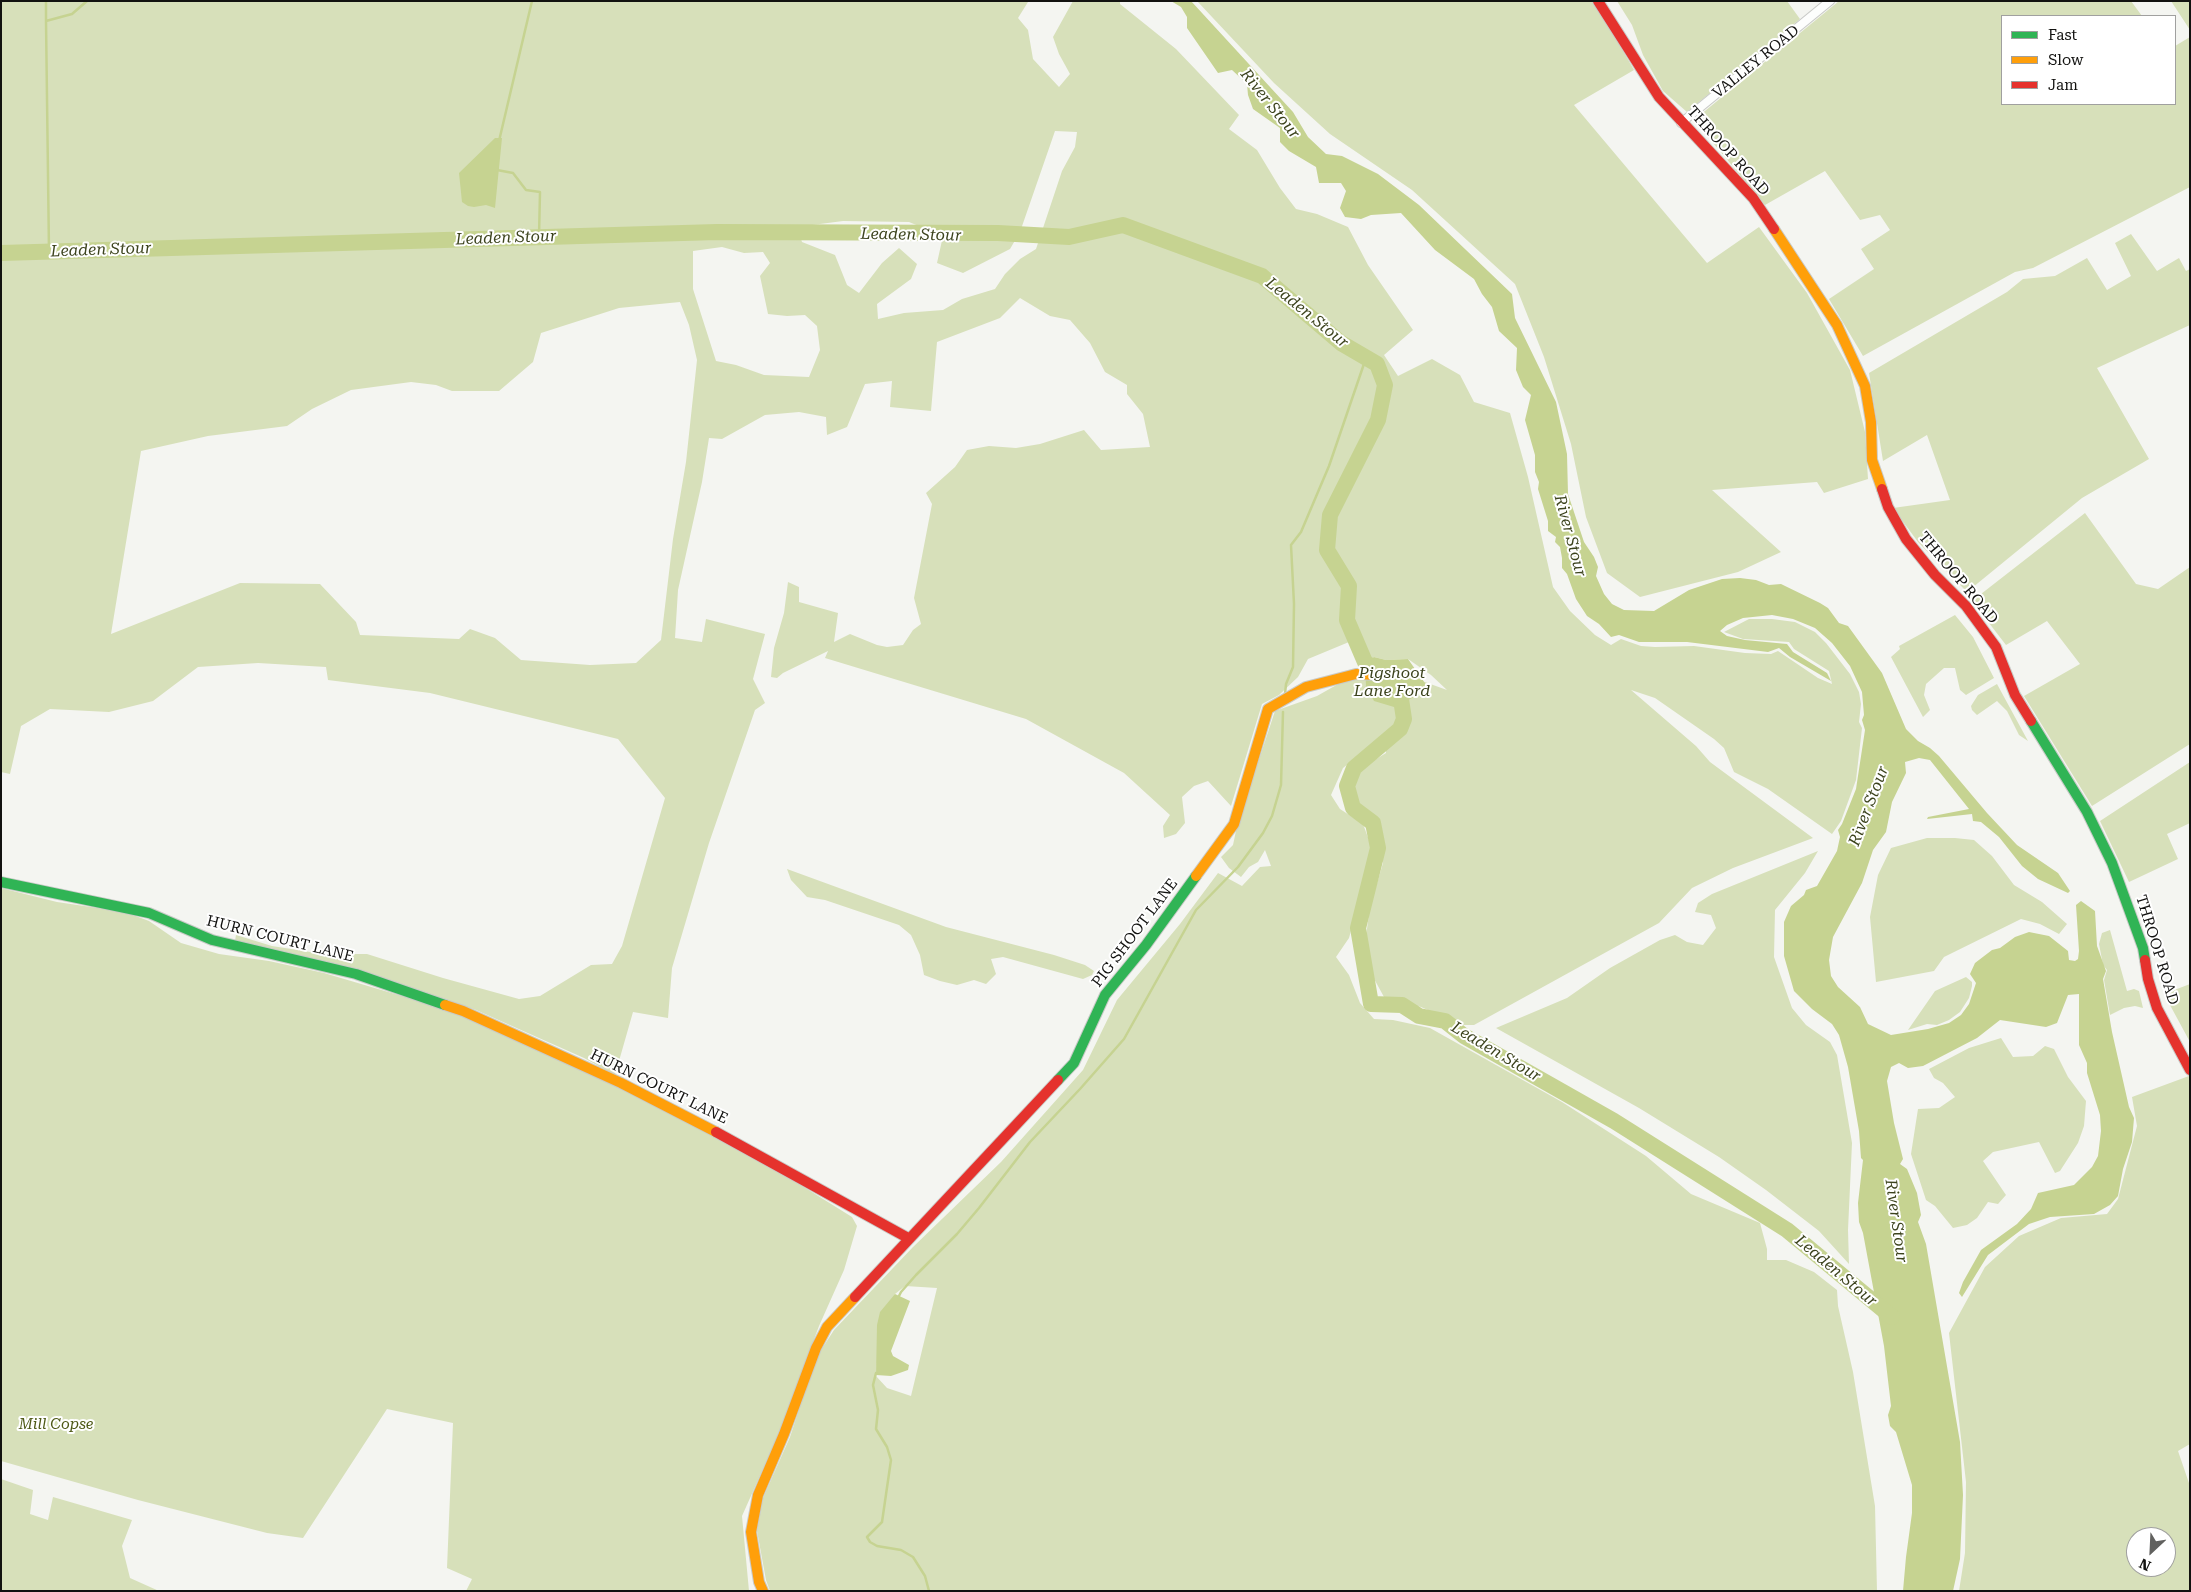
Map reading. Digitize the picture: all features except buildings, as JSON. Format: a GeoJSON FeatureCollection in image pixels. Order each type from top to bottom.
{"type":"FeatureCollection","features":[{"type":"Feature","properties":{"kind":"street","name":"THROOP ROAD"},"geometry":{"type":"LineString","coordinates":[[1598,1],[1659,96],[1681,123],[1753,198],[1837,326],[1864,386],[1871,422],[1872,460],[1888,508],[1906,539],[1935,575],[1966,606],[1996,648],[2015,696],[2087,812],[2112,863],[2129,907],[2143,948],[2148,979],[2158,1008],[2190,1070]]}},
{"type":"Feature","properties":{"kind":"street","name":"VALLEY ROAD"},"geometry":{"type":"LineString","coordinates":[[1681,123],[1830,1]]}},
{"type":"Feature","properties":{"kind":"street","name":"PIG SHOOT LANE"},"geometry":{"type":"LineString","coordinates":[[908,1238],[1074,1063],[1105,995],[1146,945],[1234,824],[1268,709],[1306,687],[1356,674],[1377,675]]}},
{"type":"Feature","properties":{"kind":"street","name":"HURN COURT LANE"},"geometry":{"type":"LineString","coordinates":[[1,882],[149,913],[212,940],[356,974],[463,1011],[621,1083],[724,1136],[908,1238]]}},
{"type":"Feature","properties":{"kind":"street"},"geometry":{"type":"LineString","coordinates":[[763,1591],[759,1582],[751,1532],[758,1495],[784,1434],[816,1348],[827,1327],[908,1238]]}},
{"type":"Feature","properties":{"kind":"green space"},"geometry":{"type":"Polygon","coordinates":[[[1,1],[1037,1],[1028,2],[1018,18],[1028,30],[1033,59],[1059,87],[1070,74],[1059,54],[1053,37],[1073,1],[1120,1],[1120,4],[1176,49],[1239,115],[1229,129],[1257,150],[1280,188],[1296,209],[1317,214],[1348,227],[1368,265],[1413,330],[1384,355],[1398,376],[1432,359],[1460,375],[1474,402],[1510,413],[1528,477],[1553,587],[1570,611],[1595,635],[1611,645],[1621,639],[1641,646],[1694,646],[1745,653],[1771,654],[1778,651],[1818,678],[1832,684],[1829,671],[1794,649],[1789,642],[1743,639],[1724,632],[1749,619],[1795,622],[1815,632],[1826,643],[1850,674],[1859,692],[1861,704],[1859,722],[1862,728],[1856,780],[1841,821],[1832,834],[1768,789],[1734,772],[1724,748],[1714,739],[1655,698],[1631,690],[1696,746],[1710,762],[1813,838],[1733,868],[1692,888],[1659,923],[1474,1025],[1462,1025],[1421,1007],[1384,997],[1372,975],[1366,936],[1370,907],[1383,863],[1377,819],[1359,805],[1351,786],[1360,769],[1386,753],[1385,735],[1343,768],[1331,795],[1340,809],[1363,824],[1373,851],[1349,938],[1336,957],[1349,975],[1360,1003],[1374,1019],[1393,1020],[1430,1028],[1562,1102],[1646,1156],[1691,1194],[1760,1223],[1767,1249],[1767,1260],[1786,1260],[1814,1272],[1837,1290],[1838,1306],[1853,1372],[1875,1506],[1877,1591],[770,1591],[766,1580],[757,1531],[763,1498],[790,1437],[816,1358],[834,1330],[913,1247],[1001,1162],[1083,1070],[1117,1000],[1180,924],[1218,873],[1242,886],[1260,867],[1271,866],[1265,850],[1258,862],[1249,867],[1241,877],[1229,868],[1221,857],[1233,845],[1237,826],[1275,711],[1317,696],[1356,674],[1422,681],[1447,690],[1431,675],[1408,659],[1386,660],[1374,657],[1365,662],[1349,642],[1308,659],[1298,677],[1279,695],[1262,704],[1231,806],[1208,781],[1194,786],[1182,797],[1185,823],[1176,834],[1164,838],[1163,826],[1170,815],[1124,773],[1026,719],[825,658],[828,651],[783,673],[777,678],[771,677],[774,648],[784,613],[788,582],[799,587],[799,602],[838,613],[834,642],[850,634],[877,645],[887,647],[903,645],[913,630],[921,624],[914,598],[932,504],[926,493],[955,467],[967,450],[989,446],[1016,448],[1040,444],[1084,430],[1101,450],[1150,447],[1143,414],[1127,394],[1127,385],[1105,372],[1090,343],[1070,320],[1050,316],[1020,298],[1000,318],[937,342],[931,411],[890,407],[892,381],[865,384],[847,427],[827,435],[826,417],[799,412],[765,415],[722,439],[709,438],[702,482],[678,590],[675,638],[702,642],[706,619],[765,634],[753,679],[765,703],[755,710],[709,843],[672,968],[668,1018],[633,1012],[615,1075],[584,1058],[476,1010],[358,970],[235,941],[236,935],[272,946],[323,954],[367,954],[519,999],[540,996],[591,965],[612,964],[622,946],[665,798],[618,739],[430,693],[328,680],[326,667],[258,663],[198,667],[153,701],[109,712],[50,709],[21,726],[10,774],[1,772],[1,1]],[[1055,131],[1020,232],[1010,249],[963,273],[937,263],[943,236],[909,222],[843,221],[797,227],[802,242],[835,255],[847,285],[859,293],[882,263],[899,248],[917,264],[911,279],[877,304],[878,319],[904,313],[943,310],[962,299],[995,289],[1005,274],[1020,259],[1036,249],[1062,171],[1075,147],[1077,132],[1055,131]],[[722,247],[693,251],[693,289],[716,361],[736,365],[764,375],[809,377],[820,350],[817,326],[805,315],[768,314],[760,276],[770,263],[763,252],[744,253],[722,247]],[[680,302],[619,308],[541,333],[533,362],[499,391],[452,391],[436,385],[411,382],[351,390],[312,409],[287,426],[208,436],[141,451],[111,634],[240,583],[320,584],[356,622],[360,635],[459,639],[470,629],[495,638],[521,660],[590,665],[636,663],[661,640],[673,539],[686,462],[697,360],[689,325],[680,302]],[[905,1286],[895,1294],[877,1362],[876,1376],[887,1388],[911,1396],[937,1288],[905,1286]]]}},
{"type":"Feature","properties":{"kind":"green space"},"geometry":{"type":"Polygon","coordinates":[[[1197,1],[1594,1],[1634,70],[1574,105],[1707,263],[1759,227],[1807,293],[1850,370],[1865,432],[1868,479],[1824,493],[1817,482],[1712,490],[1781,552],[1738,572],[1640,597],[1607,573],[1586,517],[1571,444],[1544,357],[1515,284],[1412,190],[1330,134],[1274,83],[1197,1]]]}},
{"type":"Feature","properties":{"kind":"green space"},"geometry":{"type":"Polygon","coordinates":[[[1617,1],[1787,1],[1800,19],[1687,112],[1663,91],[1643,55],[1632,25],[1617,1]]]}},
{"type":"Feature","properties":{"kind":"green space"},"geometry":{"type":"Polygon","coordinates":[[[1839,1],[2131,1],[2141,15],[2001,15],[2001,105],[2176,105],[2176,45],[2190,37],[2190,187],[2033,268],[2015,272],[1863,356],[1829,299],[1874,269],[1861,249],[1890,230],[1880,215],[1860,220],[1825,171],[1765,205],[1694,120],[1839,1]]]}},
{"type":"Feature","properties":{"kind":"green space"},"geometry":{"type":"Polygon","coordinates":[[[2171,1],[2190,1],[2190,30],[2171,1]]]}},
{"type":"Feature","properties":{"kind":"green space"},"geometry":{"type":"Polygon","coordinates":[[[2131,234],[2157,271],[2179,258],[2186,271],[2190,269],[2190,325],[2097,368],[2149,459],[2082,498],[1967,592],[1918,542],[1893,508],[1950,500],[1927,435],[1883,461],[1869,373],[2007,292],[2023,279],[2055,276],[2087,258],[2107,290],[2131,276],[2115,243],[2131,234]]]}},
{"type":"Feature","properties":{"kind":"green space"},"geometry":{"type":"Polygon","coordinates":[[[2085,513],[2136,584],[2158,589],[2190,567],[2190,744],[2092,806],[2024,696],[2080,664],[2047,621],[2006,645],[1972,601],[2085,513]]]}},
{"type":"Feature","properties":{"kind":"green space"},"geometry":{"type":"Polygon","coordinates":[[[1955,615],[1973,637],[1994,678],[1966,695],[1960,690],[1955,668],[1944,668],[1926,684],[1924,695],[1930,710],[1923,717],[1891,657],[1900,649],[1899,646],[1955,615]]]}},
{"type":"Feature","properties":{"kind":"green space"},"geometry":{"type":"Polygon","coordinates":[[[1997,684],[2028,741],[2019,735],[2007,711],[1997,701],[1977,715],[1972,710],[1971,706],[1978,695],[1997,684]]]}},
{"type":"Feature","properties":{"kind":"green space"},"geometry":{"type":"Polygon","coordinates":[[[2190,762],[2190,823],[2167,834],[2178,859],[2129,882],[2100,821],[2190,762]]]}},
{"type":"Feature","properties":{"kind":"green space"},"geometry":{"type":"Polygon","coordinates":[[[1927,838],[1974,840],[1992,856],[2014,885],[2042,902],[2067,924],[2059,934],[2040,924],[2021,919],[1944,957],[1934,971],[1876,982],[1870,917],[1878,875],[1891,848],[1927,838]]]}},
{"type":"Feature","properties":{"kind":"green space"},"geometry":{"type":"Polygon","coordinates":[[[1818,851],[1805,873],[1775,910],[1774,957],[1792,1008],[1806,1025],[1830,1042],[1837,1055],[1852,1143],[1848,1230],[1849,1264],[1819,1231],[1719,1157],[1639,1108],[1496,1028],[1567,998],[1610,968],[1660,940],[1675,935],[1687,942],[1703,945],[1716,928],[1711,915],[1695,912],[1698,903],[1712,894],[1818,851]]]}},
{"type":"Feature","properties":{"kind":"green space"},"geometry":{"type":"Polygon","coordinates":[[[787,869],[946,927],[1054,955],[1085,965],[1094,971],[1092,975],[1083,979],[1003,957],[991,959],[996,974],[986,984],[974,980],[957,985],[940,981],[924,975],[920,955],[911,935],[899,925],[825,900],[807,897],[791,880],[787,869]]]}},
{"type":"Feature","properties":{"kind":"green space","name":"Mill Copse"},"geometry":{"type":"Polygon","coordinates":[[[1,888],[57,902],[125,912],[149,921],[181,943],[219,954],[269,961],[324,973],[422,1002],[492,1027],[626,1091],[718,1139],[799,1184],[852,1217],[857,1226],[844,1270],[819,1326],[779,1433],[742,1516],[749,1591],[466,1591],[472,1579],[447,1568],[453,1423],[387,1409],[303,1538],[267,1533],[138,1500],[1,1461],[1,888]]]}},
{"type":"Feature","properties":{"kind":"green space"},"geometry":{"type":"Polygon","coordinates":[[[2110,930],[2127,991],[2134,989],[2139,991],[2143,1008],[2135,1006],[2124,1008],[2110,1015],[2104,980],[2107,970],[2103,965],[2099,944],[2102,933],[2110,930]]]}},
{"type":"Feature","properties":{"kind":"green space"},"geometry":{"type":"Polygon","coordinates":[[[1966,977],[1972,982],[1972,986],[1969,998],[1960,1012],[1949,1020],[1937,1025],[1927,1024],[1908,1030],[1935,991],[1966,977]]]}},
{"type":"Feature","properties":{"kind":"green space"},"geometry":{"type":"Polygon","coordinates":[[[2190,984],[2190,1042],[2164,994],[2190,984]]]}},
{"type":"Feature","properties":{"kind":"green space"},"geometry":{"type":"Polygon","coordinates":[[[2001,1038],[2013,1057],[2033,1056],[2045,1046],[2054,1049],[2068,1077],[2086,1101],[2084,1126],[2078,1143],[2060,1171],[2055,1173],[2039,1142],[1993,1152],[1983,1161],[2006,1195],[1998,1204],[1988,1202],[1977,1218],[1967,1225],[1953,1228],[1935,1206],[1926,1200],[1911,1154],[1918,1109],[1939,1108],[1955,1097],[1943,1083],[1934,1078],[1929,1069],[1969,1048],[2001,1038]]]}},
{"type":"Feature","properties":{"kind":"green space"},"geometry":{"type":"Polygon","coordinates":[[[2189,1076],[2190,1444],[2178,1451],[2190,1486],[2190,1591],[1959,1591],[1965,1553],[1966,1482],[1949,1333],[1985,1267],[2019,1236],[2061,1218],[2107,1214],[2118,1199],[2137,1126],[2132,1097],[2189,1076]]]}},
{"type":"Feature","properties":{"kind":"green space"},"geometry":{"type":"Polygon","coordinates":[[[1,1479],[33,1490],[30,1514],[48,1520],[53,1497],[132,1520],[122,1546],[130,1578],[159,1591],[1,1591],[1,1479]]]}},
{"type":"Feature","properties":{"kind":"water","name":"River Stour"},"geometry":{"type":"Polygon","coordinates":[[[1171,1],[1191,1],[1293,112],[1308,137],[1326,154],[1342,156],[1378,174],[1419,205],[1512,294],[1515,318],[1556,402],[1567,454],[1568,494],[1584,542],[1598,567],[1596,576],[1604,594],[1612,604],[1624,610],[1654,611],[1689,590],[1722,579],[1740,578],[1756,580],[1769,585],[1781,584],[1820,603],[1828,608],[1839,623],[1848,626],[1882,673],[1906,729],[1918,741],[1939,756],[2017,845],[2058,873],[2070,891],[2068,893],[2038,879],[2022,866],[1999,837],[1981,822],[1973,821],[1972,814],[1927,819],[1928,817],[1969,809],[1930,760],[1919,758],[1905,762],[1906,773],[1892,802],[1886,832],[1873,850],[1862,883],[1833,937],[1829,960],[1831,976],[1838,987],[1860,1007],[1868,1024],[1891,1035],[1928,1029],[1949,1023],[1961,1015],[1969,1004],[1976,983],[1970,974],[1975,963],[1992,950],[2000,948],[2015,937],[2029,932],[2049,936],[2068,951],[2069,960],[2075,961],[2078,959],[2079,951],[2076,905],[2081,901],[2095,911],[2097,946],[2106,971],[2103,979],[2112,1032],[2129,1107],[2134,1118],[2132,1142],[2123,1169],[2118,1196],[2110,1205],[2094,1214],[2050,1217],[2029,1224],[1988,1255],[1962,1297],[1959,1293],[1981,1250],[2017,1224],[2031,1209],[2038,1193],[2074,1185],[2092,1167],[2098,1156],[2101,1131],[2100,1115],[2087,1073],[2087,1063],[2079,1045],[2079,994],[2068,995],[2057,1023],[2046,1027],[2000,1020],[1977,1038],[1923,1066],[1908,1068],[1899,1063],[1891,1067],[1887,1081],[1894,1123],[1903,1159],[1900,1164],[1907,1169],[1917,1193],[1921,1215],[1918,1222],[1926,1244],[1960,1442],[1963,1495],[1960,1559],[1953,1591],[1903,1591],[1912,1513],[1912,1485],[1896,1432],[1890,1426],[1888,1415],[1891,1406],[1884,1346],[1863,1233],[1859,1222],[1858,1203],[1863,1160],[1861,1158],[1859,1131],[1848,1067],[1839,1035],[1832,1024],[1812,1009],[1794,991],[1784,956],[1784,922],[1791,906],[1804,895],[1806,890],[1817,886],[1837,851],[1840,837],[1838,830],[1856,789],[1865,730],[1862,720],[1864,715],[1862,692],[1850,666],[1832,643],[1815,628],[1793,619],[1772,615],[1743,618],[1727,625],[1720,631],[1727,636],[1745,640],[1787,644],[1793,652],[1827,673],[1831,681],[1790,657],[1779,648],[1768,652],[1687,642],[1639,642],[1619,635],[1611,637],[1599,624],[1587,616],[1576,599],[1567,574],[1562,568],[1560,547],[1555,542],[1556,537],[1548,531],[1548,521],[1535,472],[1535,455],[1525,420],[1531,395],[1523,387],[1516,370],[1517,348],[1499,331],[1492,307],[1474,279],[1435,250],[1401,213],[1371,215],[1361,219],[1345,217],[1340,208],[1346,191],[1341,183],[1319,183],[1316,167],[1289,151],[1280,142],[1280,128],[1253,109],[1248,95],[1247,84],[1232,70],[1218,73],[1187,28],[1187,17],[1181,7],[1171,1]]]}},
{"type":"Feature","properties":{"kind":"water"},"geometry":{"type":"Polygon","coordinates":[[[495,138],[502,138],[495,208],[486,205],[468,206],[462,202],[459,173],[495,138]]]}},
{"type":"Feature","properties":{"kind":"water","name":"Pigshoot Lane Ford"},"geometry":{"type":"Polygon","coordinates":[[[1374,657],[1386,660],[1408,659],[1427,686],[1418,695],[1394,707],[1374,701],[1366,686],[1365,662],[1374,657]]]}},
{"type":"Feature","properties":{"kind":"water"},"geometry":{"type":"Polygon","coordinates":[[[895,1294],[910,1301],[891,1351],[893,1356],[909,1365],[908,1370],[891,1376],[876,1375],[877,1325],[880,1312],[895,1294]]]}},
{"type":"Feature","properties":{"kind":"waterway"},"geometry":{"type":"LineString","coordinates":[[46,1],[46,21]]}},
{"type":"Feature","properties":{"kind":"waterway"},"geometry":{"type":"LineString","coordinates":[[49,252],[46,21],[72,14],[87,1]]}},
{"type":"Feature","properties":{"kind":"waterway"},"geometry":{"type":"LineString","coordinates":[[499,141],[532,1]]}},
{"type":"Feature","properties":{"kind":"waterway"},"geometry":{"type":"LineString","coordinates":[[497,170],[513,173],[526,190],[540,192],[539,237]]}},
{"type":"Feature","properties":{"kind":"waterway","name":"Leaden Stour"},"geometry":{"type":"LineString","coordinates":[[1,253],[717,232],[998,233],[1069,237],[1123,225],[1262,276],[1341,343],[1377,364],[1385,385],[1378,420],[1330,515],[1327,550],[1349,586],[1347,620],[1365,662],[1399,686],[1404,719],[1400,729],[1354,768],[1347,786],[1353,808],[1373,823],[1378,848],[1358,928],[1371,1004],[1402,1005],[1419,1016],[1445,1021],[1464,1036],[1614,1121],[1787,1230],[1892,1317]]}},
{"type":"Feature","properties":{"kind":"waterway"},"geometry":{"type":"LineString","coordinates":[[1285,694],[1286,684],[1293,667],[1294,604],[1291,545],[1301,532],[1329,466],[1366,358]]}},
{"type":"Feature","properties":{"kind":"waterway"},"geometry":{"type":"LineString","coordinates":[[898,1298],[916,1275],[957,1234],[1030,1142],[1124,1039],[1196,910],[1238,867],[1263,833],[1272,816],[1281,785],[1283,712]]}},
{"type":"Feature","properties":{"kind":"waterway"},"geometry":{"type":"LineString","coordinates":[[876,1373],[873,1385],[878,1410],[876,1429],[887,1447],[891,1460],[882,1522],[867,1537],[870,1542],[877,1546],[901,1550],[913,1557],[925,1576],[929,1591]]}},
{"type":"Feature","properties":{"kind":"traffic: fast"},"geometry":{"type":"LineString","coordinates":[[2031,721],[2087,812],[2112,863],[2143,948],[2145,960]]}},
{"type":"Feature","properties":{"kind":"traffic: fast"},"geometry":{"type":"LineString","coordinates":[[1058,1080],[1074,1063],[1105,995],[1146,945],[1196,876]]}},
{"type":"Feature","properties":{"kind":"traffic: fast"},"geometry":{"type":"LineString","coordinates":[[1,882],[149,913],[212,940],[356,974],[445,1005]]}},
{"type":"Feature","properties":{"kind":"traffic: slow"},"geometry":{"type":"LineString","coordinates":[[1774,229],[1837,325],[1865,386],[1871,422],[1872,460],[1882,489]]}},
{"type":"Feature","properties":{"kind":"traffic: slow"},"geometry":{"type":"LineString","coordinates":[[1196,876],[1234,824],[1268,709],[1306,687],[1356,674],[1377,675]]}},
{"type":"Feature","properties":{"kind":"traffic: slow"},"geometry":{"type":"LineString","coordinates":[[445,1005],[463,1011],[621,1083],[716,1132]]}},
{"type":"Feature","properties":{"kind":"traffic: slow"},"geometry":{"type":"LineString","coordinates":[[763,1591],[759,1582],[751,1532],[758,1495],[784,1434],[816,1348],[827,1327],[855,1297]]}},
{"type":"Feature","properties":{"kind":"traffic: jam"},"geometry":{"type":"LineString","coordinates":[[1598,1],[1659,97],[1753,198],[1774,229]]}},
{"type":"Feature","properties":{"kind":"traffic: jam"},"geometry":{"type":"LineString","coordinates":[[1882,489],[1888,507],[1906,539],[1935,575],[1966,606],[1996,647],[2015,695],[2031,721]]}},
{"type":"Feature","properties":{"kind":"traffic: jam"},"geometry":{"type":"LineString","coordinates":[[2145,960],[2148,979],[2157,1008],[2190,1070]]}},
{"type":"Feature","properties":{"kind":"traffic: jam"},"geometry":{"type":"LineString","coordinates":[[855,1297],[1058,1080]]}},
{"type":"Feature","properties":{"kind":"traffic: jam"},"geometry":{"type":"LineString","coordinates":[[716,1132],[908,1238]]}}]}
